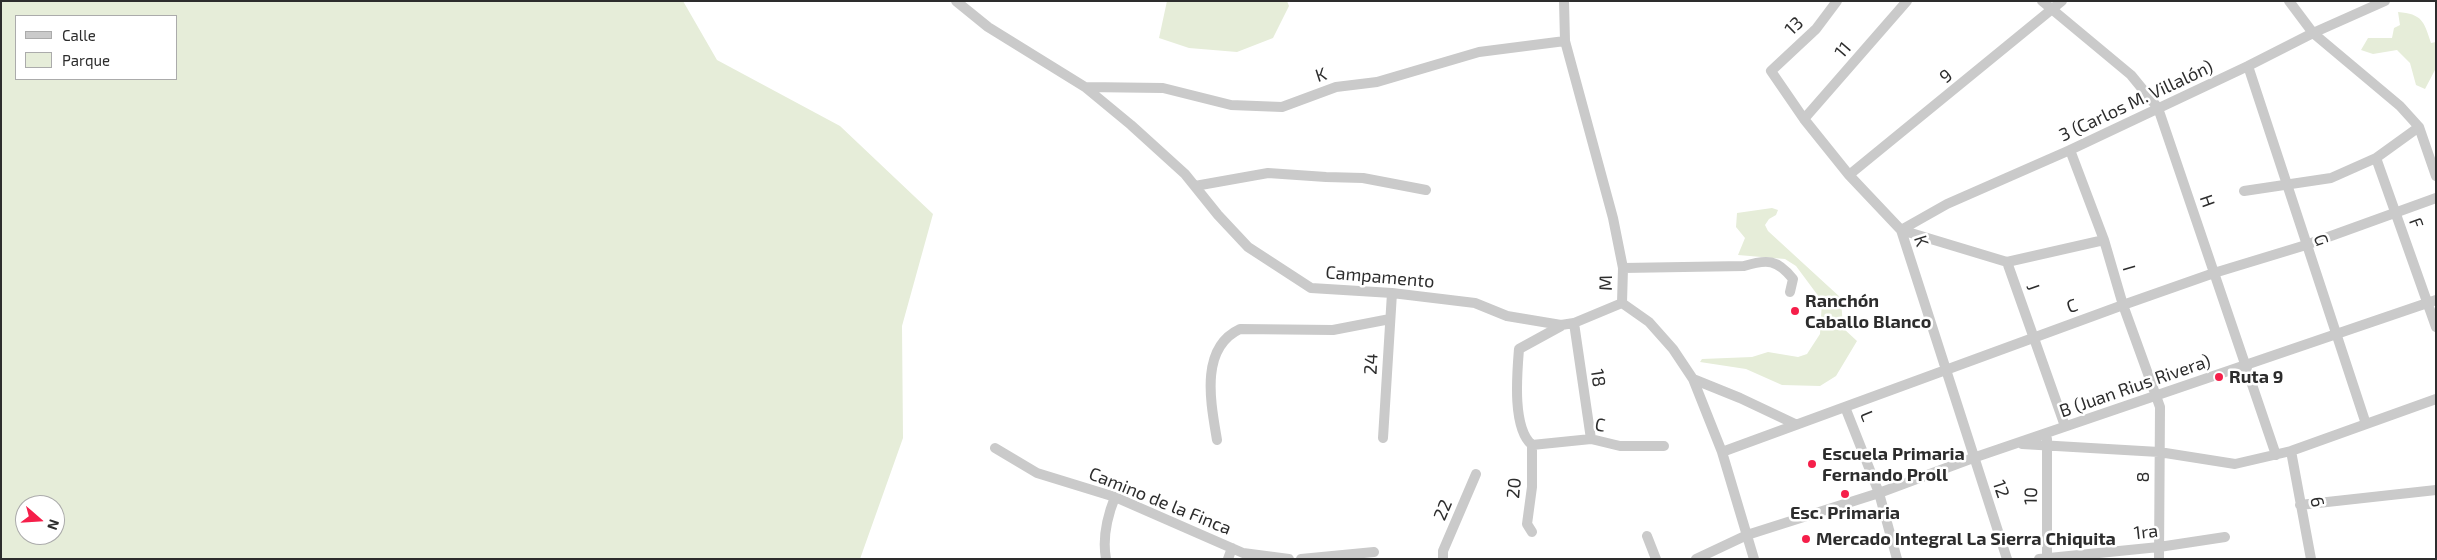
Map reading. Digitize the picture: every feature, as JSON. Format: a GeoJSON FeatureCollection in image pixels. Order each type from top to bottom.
{"type":"FeatureCollection","features":[{"type":"Feature","properties":{"kind":"street","name":"Campamento"},"geometry":{"type":"LineString","coordinates":[[956,1],[988,27],[1085,87],[1131,125],[1195,186],[1218,215],[1248,247],[1311,288],[1392,293],[1475,303],[1507,316],[1561,326],[1574,323],[1622,303]]}},
{"type":"Feature","properties":{"kind":"street","name":"M"},"geometry":{"type":"LineString","coordinates":[[1564,1],[1565,41],[1613,218],[1623,268],[1622,303],[1649,322],[1673,349],[1693,379],[1722,452],[1754,559]]}},
{"type":"Feature","properties":{"kind":"street","name":"13"},"geometry":{"type":"LineString","coordinates":[[1771,72],[1816,29],[1837,1]]}},
{"type":"Feature","properties":{"kind":"street","name":"11"},"geometry":{"type":"LineString","coordinates":[[1804,119],[1906,1]]}},
{"type":"Feature","properties":{"kind":"street","name":"H"},"geometry":{"type":"LineString","coordinates":[[2042,1],[2131,75],[2158,108],[2276,454]]}},
{"type":"Feature","properties":{"kind":"street","name":"9"},"geometry":{"type":"LineString","coordinates":[[1849,175],[2062,1]]}},
{"type":"Feature","properties":{"kind":"street"},"geometry":{"type":"LineString","coordinates":[[2289,1],[2313,33],[2400,106],[2419,126],[2436,176]]}},
{"type":"Feature","properties":{"kind":"street","name":"3 (Carlos M. Villalón)"},"geometry":{"type":"LineString","coordinates":[[1901,230],[1947,204],[2070,150],[2248,66],[2313,33],[2385,1]]}},
{"type":"Feature","properties":{"kind":"street","name":"K"},"geometry":{"type":"LineString","coordinates":[[1085,87],[1162,88],[1231,105],[1282,107],[1336,87],[1377,82],[1478,52],[1565,41]]}},
{"type":"Feature","properties":{"kind":"street","name":"G"},"geometry":{"type":"LineString","coordinates":[[2248,66],[2366,424]]}},
{"type":"Feature","properties":{"kind":"street","name":"K"},"geometry":{"type":"LineString","coordinates":[[1771,72],[1804,119],[1849,175],[1901,230],[1973,458]]}},
{"type":"Feature","properties":{"kind":"street"},"geometry":{"type":"LineString","coordinates":[[2244,191],[2331,178],[2376,158],[2419,126]]}},
{"type":"Feature","properties":{"kind":"street","name":"I"},"geometry":{"type":"LineString","coordinates":[[2070,150],[2104,240],[2123,305],[2156,396]]}},
{"type":"Feature","properties":{"kind":"street","name":"F"},"geometry":{"type":"LineString","coordinates":[[2376,158],[2395,212],[2432,302],[2436,327]]}},
{"type":"Feature","properties":{"kind":"street"},"geometry":{"type":"LineString","coordinates":[[1195,186],[1268,173],[1363,178],[1426,190]]}},
{"type":"Feature","properties":{"kind":"street","name":"C"},"geometry":{"type":"LineString","coordinates":[[1722,452],[2123,305],[2214,273],[2306,245],[2436,198]]}},
{"type":"Feature","properties":{"kind":"street"},"geometry":{"type":"LineString","coordinates":[[1901,230],[2007,262],[2104,240]]}},
{"type":"Feature","properties":{"kind":"street"},"geometry":{"type":"LineString","coordinates":[[1623,268],[1744,266],[1761,261],[1768,262],[1783,268],[1793,279],[1790,292]]}},
{"type":"Feature","properties":{"kind":"street","name":"J"},"geometry":{"type":"LineString","coordinates":[[2007,262],[2065,426]]}},
{"type":"Feature","properties":{"kind":"street","name":"24"},"geometry":{"type":"LineString","coordinates":[[1383,438],[1392,293]]}},
{"type":"Feature","properties":{"kind":"street","name":"B (Juan Rius Rivera)"},"geometry":{"type":"LineString","coordinates":[[1696,559],[1747,535],[1879,493],[2065,426],[2432,302]]}},
{"type":"Feature","properties":{"kind":"street"},"geometry":{"type":"LineString","coordinates":[[1217,440],[1213,415],[1213,364],[1215,351],[1233,332],[1240,329],[1334,330],[1390,319]]}},
{"type":"Feature","properties":{"kind":"street","name":"18"},"geometry":{"type":"LineString","coordinates":[[1574,323],[1591,439]]}},
{"type":"Feature","properties":{"kind":"street"},"geometry":{"type":"LineString","coordinates":[[1532,445],[1523,435],[1516,388],[1519,349],[1561,326]]}},
{"type":"Feature","properties":{"kind":"street"},"geometry":{"type":"LineString","coordinates":[[1693,379],[1740,398],[1795,424]]}},
{"type":"Feature","properties":{"kind":"street","name":"8"},"geometry":{"type":"LineString","coordinates":[[2156,396],[2160,407],[2159,559]]}},
{"type":"Feature","properties":{"kind":"street"},"geometry":{"type":"LineString","coordinates":[[2016,443],[2159,452],[2235,464],[2291,451],[2436,399]]}},
{"type":"Feature","properties":{"kind":"street","name":"L"},"geometry":{"type":"LineString","coordinates":[[1846,406],[1879,493],[1897,559]]}},
{"type":"Feature","properties":{"kind":"street","name":"10"},"geometry":{"type":"LineString","coordinates":[[2046,433],[2048,445],[2046,558]]}},
{"type":"Feature","properties":{"kind":"street","name":"C"},"geometry":{"type":"LineString","coordinates":[[1532,445],[1591,439],[1620,446],[1664,446]]}},
{"type":"Feature","properties":{"kind":"street","name":"20"},"geometry":{"type":"LineString","coordinates":[[1532,445],[1532,487],[1527,524],[1532,532]]}},
{"type":"Feature","properties":{"kind":"street","name":"Camino de la Finca"},"geometry":{"type":"LineString","coordinates":[[995,448],[1037,473],[1115,497],[1243,553],[1289,559]]}},
{"type":"Feature","properties":{"kind":"street","name":"6"},"geometry":{"type":"LineString","coordinates":[[2291,451],[2311,559]]}},
{"type":"Feature","properties":{"kind":"street","name":"12"},"geometry":{"type":"LineString","coordinates":[[1973,458],[2007,559]]}},
{"type":"Feature","properties":{"kind":"street","name":"22"},"geometry":{"type":"LineString","coordinates":[[1443,559],[1443,551],[1476,474]]}},
{"type":"Feature","properties":{"kind":"street"},"geometry":{"type":"LineString","coordinates":[[2300,505],[2436,490]]}},
{"type":"Feature","properties":{"kind":"street"},"geometry":{"type":"LineString","coordinates":[[1106,559],[1104,548],[1106,521],[1115,497]]}},
{"type":"Feature","properties":{"kind":"street"},"geometry":{"type":"LineString","coordinates":[[1647,536],[1656,559]]}},
{"type":"Feature","properties":{"kind":"street","name":"1ra"},"geometry":{"type":"LineString","coordinates":[[2039,559],[2159,547],[2225,537]]}},
{"type":"Feature","properties":{"kind":"street"},"geometry":{"type":"LineString","coordinates":[[1228,559],[1232,548]]}},
{"type":"Feature","properties":{"kind":"street"},"geometry":{"type":"LineString","coordinates":[[1301,559],[1374,551]]}},
{"type":"Feature","properties":{"kind":"green space"},"geometry":{"type":"Polygon","coordinates":[[[1,1],[683,1],[717,60],[840,126],[933,214],[902,326],[903,438],[860,559],[1,559],[1,1]]]}},
{"type":"Feature","properties":{"kind":"green space"},"geometry":{"type":"Polygon","coordinates":[[[1167,1],[1287,1],[1289,6],[1273,38],[1237,52],[1189,48],[1159,38],[1167,1]]]}},
{"type":"Feature","properties":{"kind":"green space"},"geometry":{"type":"Polygon","coordinates":[[[2398,12],[2412,15],[2421,20],[2431,43],[2436,42],[2436,68],[2425,89],[2416,85],[2410,63],[2397,50],[2373,54],[2361,50],[2368,38],[2392,38],[2394,28],[2400,25],[2398,12]]]}},
{"type":"Feature","properties":{"kind":"green space"},"geometry":{"type":"Polygon","coordinates":[[[1772,208],[1778,210],[1776,215],[1769,219],[1765,225],[1768,231],[1841,298],[1843,328],[1857,341],[1836,376],[1820,386],[1782,385],[1746,369],[1700,362],[1702,359],[1752,357],[1768,352],[1798,357],[1807,354],[1820,334],[1822,301],[1796,266],[1785,259],[1738,255],[1745,238],[1736,227],[1737,213],[1772,208]]]}},
{"type":"Feature","properties":{"kind":"place","name":"Ranchón Caballo Blanco"},"geometry":{"type":"Point","coordinates":[1795,311]}},
{"type":"Feature","properties":{"kind":"place","name":"Ruta 9"},"geometry":{"type":"Point","coordinates":[2219,377]}},
{"type":"Feature","properties":{"kind":"place","name":"Escuela Primaria Fernando Proll"},"geometry":{"type":"Point","coordinates":[1812,464]}},
{"type":"Feature","properties":{"kind":"place","name":"Esc. Primaria"},"geometry":{"type":"Point","coordinates":[1845,494]}},
{"type":"Feature","properties":{"kind":"place","name":"Mercado Integral La Sierra Chiquita"},"geometry":{"type":"Point","coordinates":[1806,539]}}]}
